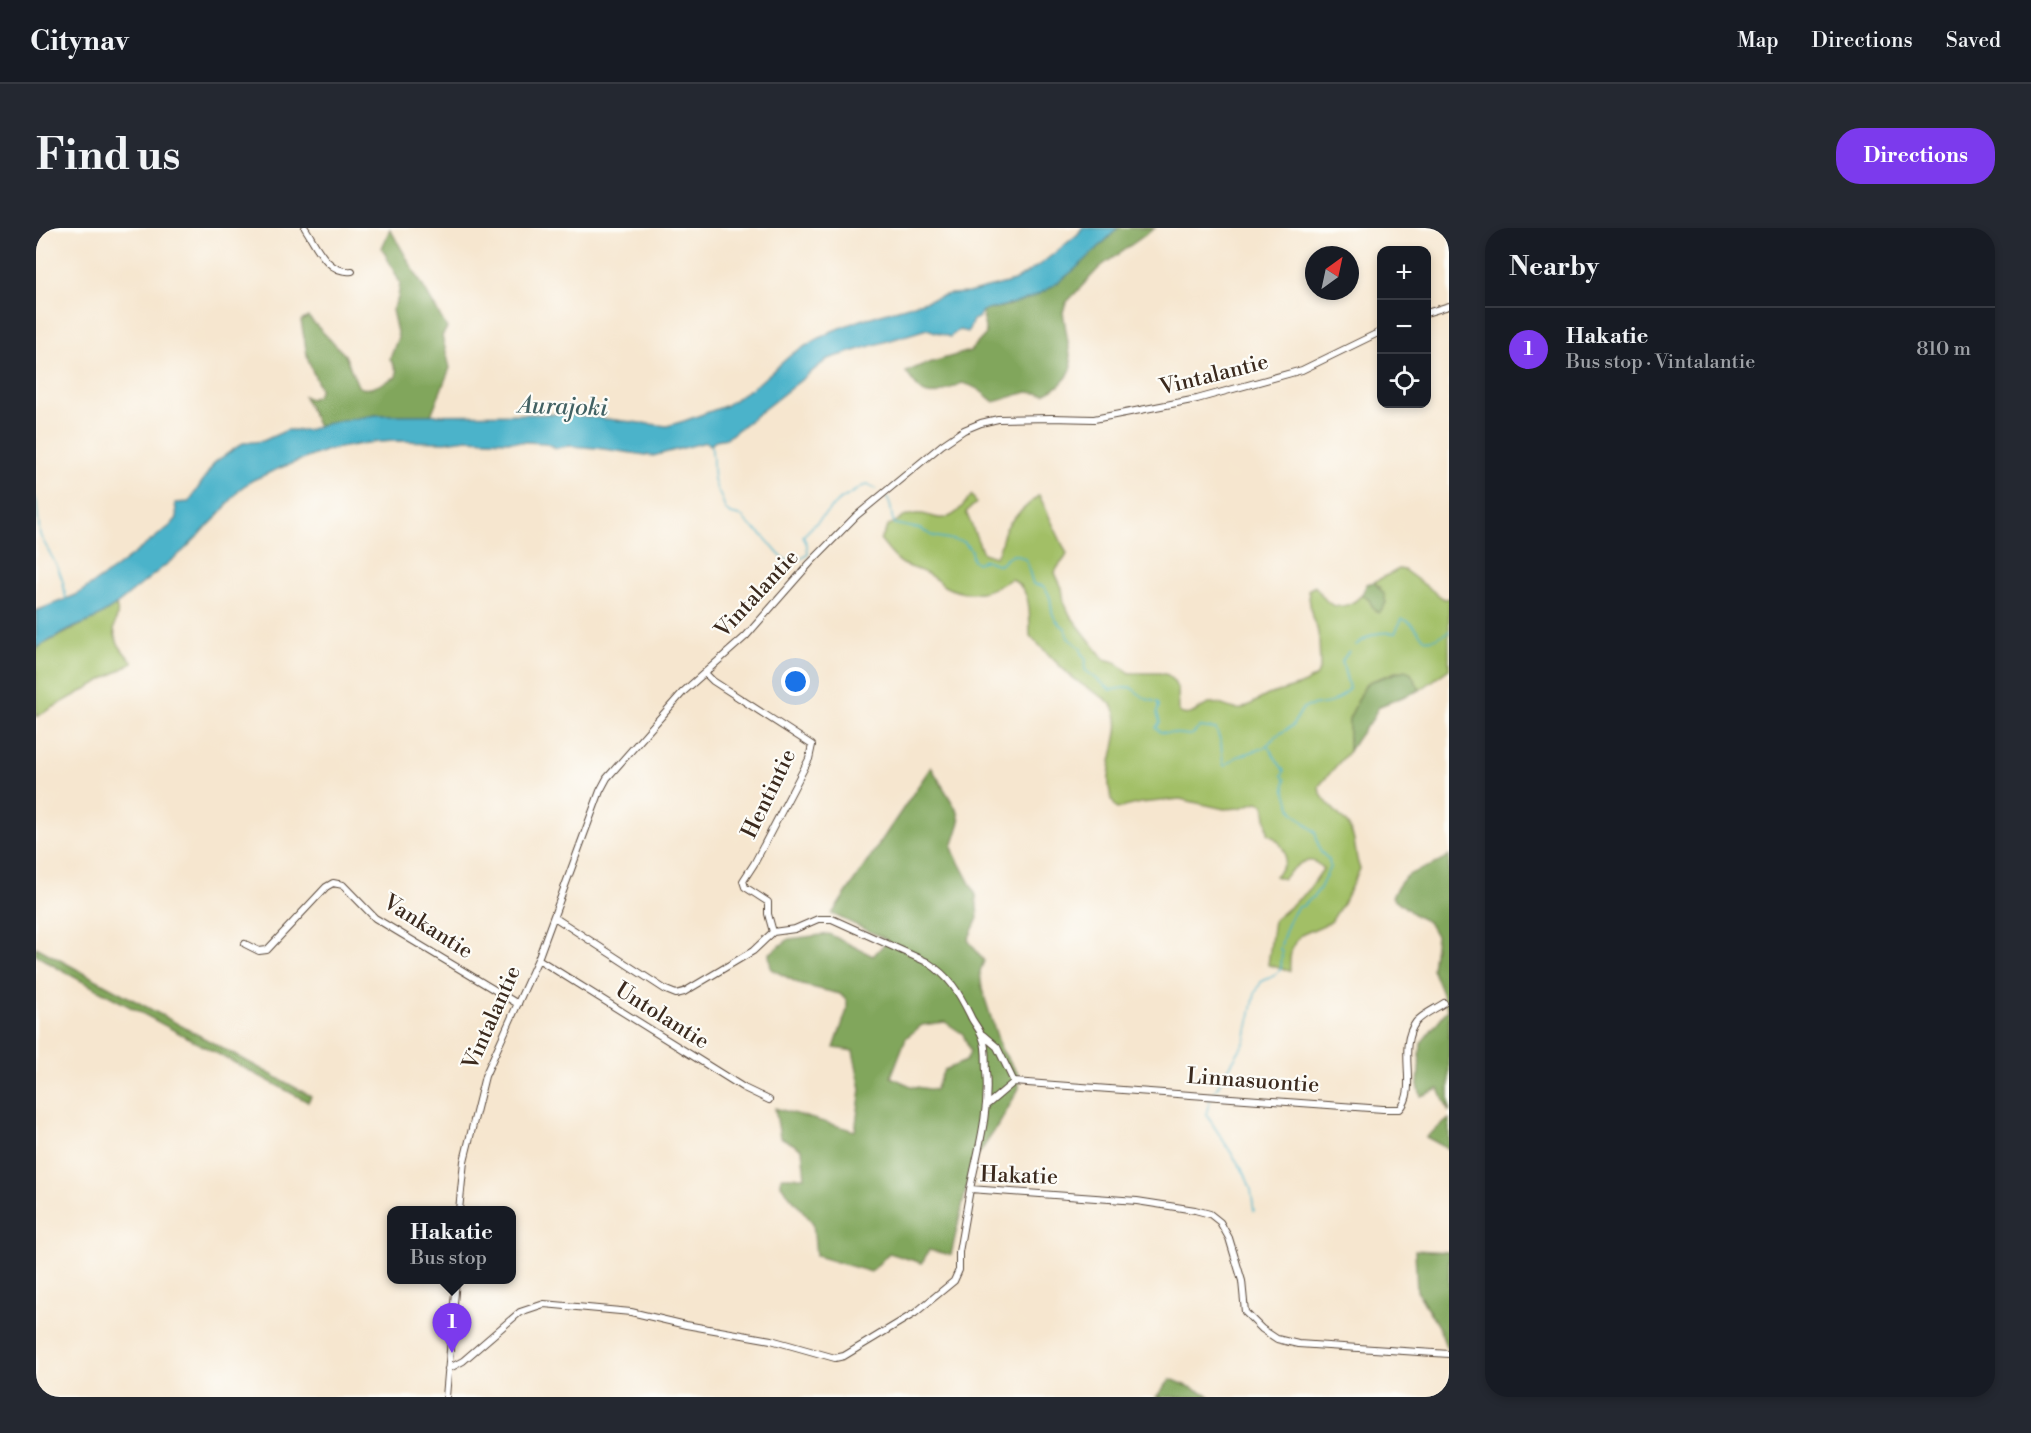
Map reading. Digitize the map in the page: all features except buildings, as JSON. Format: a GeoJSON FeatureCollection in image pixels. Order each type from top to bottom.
{"type":"FeatureCollection","features":[{"type":"Feature","properties":{"kind":"street"},"geometry":{"type":"LineString","coordinates":[[305,228],[333,267],[339,271],[352,271]]}},
{"type":"Feature","properties":{"kind":"street"},"geometry":{"type":"LineString","coordinates":[[1431,311],[1449,306]]}},
{"type":"Feature","properties":{"kind":"street","name":"Vintalantie"},"geometry":{"type":"LineString","coordinates":[[459,1206],[464,1161],[485,1076],[538,959],[596,800],[608,778],[670,706],[746,636],[810,563],[856,516],[942,445],[964,430],[981,423],[998,419],[1094,419],[1197,399],[1302,370],[1377,333]]}},
{"type":"Feature","properties":{"kind":"street","name":"Hentintie"},"geometry":{"type":"LineString","coordinates":[[705,673],[713,681],[812,746],[809,759],[743,881],[745,886],[768,902],[768,914],[773,933]]}},
{"type":"Feature","properties":{"kind":"street","name":"Vankantie"},"geometry":{"type":"LineString","coordinates":[[244,944],[260,951],[267,950],[327,887],[338,883],[346,887],[375,918],[518,1004]]}},
{"type":"Feature","properties":{"kind":"street"},"geometry":{"type":"LineString","coordinates":[[554,917],[666,990],[676,994],[684,992],[753,951],[773,933],[795,929],[818,919],[827,918],[938,969],[955,986],[974,1025],[983,1037],[986,1055],[987,1105],[970,1189]]}},
{"type":"Feature","properties":{"kind":"street","name":"Untolantie"},"geometry":{"type":"LineString","coordinates":[[538,959],[744,1088],[769,1100]]}},
{"type":"Feature","properties":{"kind":"street","name":"Linnasuontie"},"geometry":{"type":"LineString","coordinates":[[1014,1082],[1395,1110],[1401,1108],[1406,1098],[1408,1075],[1406,1053],[1410,1032],[1420,1018],[1444,1003]]}},
{"type":"Feature","properties":{"kind":"street"},"geometry":{"type":"LineString","coordinates":[[980,1033],[997,1047],[1014,1082],[987,1105]]}},
{"type":"Feature","properties":{"kind":"street","name":"Hakatie"},"geometry":{"type":"LineString","coordinates":[[448,1369],[463,1361],[513,1317],[526,1309],[544,1304],[630,1312],[686,1325],[771,1340],[835,1358],[844,1356],[915,1313],[954,1281],[959,1270],[959,1252],[970,1189],[1137,1201],[1205,1212],[1216,1218],[1229,1238],[1242,1281],[1245,1312],[1262,1329],[1277,1339],[1298,1344],[1449,1354]]}},
{"type":"Feature","properties":{"kind":"street"},"geometry":{"type":"LineString","coordinates":[[446,1397],[456,1284]]}},
{"type":"Feature","properties":{"kind":"green space"},"geometry":{"type":"Polygon","coordinates":[[[1118,228],[1155,228],[1100,267],[1066,303],[1063,312],[1072,367],[1059,386],[1044,394],[1027,392],[994,402],[975,388],[962,383],[935,394],[924,393],[906,372],[970,351],[986,334],[982,311],[1010,305],[1086,259],[1118,228]]]}},
{"type":"Feature","properties":{"kind":"green space"},"geometry":{"type":"Polygon","coordinates":[[[390,229],[447,328],[442,336],[450,368],[431,415],[376,415],[318,427],[304,396],[310,399],[317,396],[320,389],[308,360],[301,321],[308,317],[345,355],[358,386],[372,388],[396,377],[397,371],[390,359],[398,337],[392,310],[398,298],[400,283],[382,248],[390,229]]]}},
{"type":"Feature","properties":{"kind":"green space"},"geometry":{"type":"Polygon","coordinates":[[[972,495],[976,503],[966,512],[983,553],[995,557],[1008,525],[1039,495],[1067,554],[1055,573],[1070,615],[1104,659],[1115,662],[1130,673],[1168,675],[1178,690],[1179,712],[1187,715],[1213,703],[1233,709],[1242,709],[1268,695],[1301,685],[1317,676],[1320,667],[1319,639],[1312,618],[1308,590],[1315,586],[1332,605],[1341,606],[1351,603],[1362,594],[1369,600],[1375,611],[1380,587],[1374,582],[1399,569],[1404,570],[1444,599],[1449,598],[1449,669],[1420,690],[1410,672],[1398,671],[1369,682],[1349,719],[1349,751],[1319,786],[1326,802],[1346,822],[1352,832],[1360,869],[1331,922],[1301,935],[1295,943],[1291,952],[1290,971],[1268,965],[1274,920],[1307,892],[1323,869],[1312,861],[1307,861],[1297,866],[1283,879],[1275,876],[1284,864],[1285,853],[1279,843],[1268,833],[1264,804],[1257,802],[1240,808],[1224,809],[1180,799],[1141,803],[1117,809],[1111,796],[1109,783],[1117,731],[1114,709],[1103,697],[1071,676],[1030,636],[1028,603],[1023,589],[1011,579],[995,588],[979,593],[953,590],[926,573],[899,562],[880,540],[889,525],[904,517],[920,514],[947,518],[957,512],[972,495]]]}},
{"type":"Feature","properties":{"kind":"green space"},"geometry":{"type":"Polygon","coordinates":[[[1374,582],[1384,594],[1386,603],[1379,613],[1362,594],[1367,584],[1374,582]]]}},
{"type":"Feature","properties":{"kind":"green space"},"geometry":{"type":"Polygon","coordinates":[[[116,605],[118,613],[115,635],[119,645],[133,663],[36,717],[36,648],[116,605]]]}},
{"type":"Feature","properties":{"kind":"green space"},"geometry":{"type":"Polygon","coordinates":[[[1405,670],[1410,672],[1420,690],[1380,706],[1349,751],[1349,719],[1365,686],[1369,682],[1405,670]]]}},
{"type":"Feature","properties":{"kind":"green space"},"geometry":{"type":"Polygon","coordinates":[[[931,767],[958,812],[960,822],[952,847],[976,895],[978,918],[968,940],[984,961],[980,971],[982,989],[1001,1049],[1019,1075],[1019,1088],[1001,1121],[974,1161],[951,1255],[929,1250],[922,1263],[889,1253],[871,1272],[816,1256],[813,1223],[781,1185],[781,1177],[805,1177],[802,1149],[780,1137],[775,1108],[855,1131],[861,1089],[853,1051],[834,1048],[847,1010],[847,1001],[840,994],[802,985],[771,969],[769,954],[789,939],[829,934],[873,956],[888,940],[832,914],[931,767]],[[945,1022],[922,1025],[906,1038],[891,1077],[911,1086],[935,1090],[944,1070],[966,1061],[970,1052],[963,1034],[945,1022]]]}},
{"type":"Feature","properties":{"kind":"green space"},"geometry":{"type":"Polygon","coordinates":[[[1449,856],[1449,1112],[1439,1089],[1421,1096],[1418,1085],[1421,1043],[1448,1009],[1432,969],[1436,936],[1428,922],[1416,916],[1392,897],[1398,886],[1410,874],[1449,856]]]}},
{"type":"Feature","properties":{"kind":"green space"},"geometry":{"type":"Polygon","coordinates":[[[36,947],[311,1096],[308,1102],[61,970],[36,955],[36,947]]]}},
{"type":"Feature","properties":{"kind":"green space"},"geometry":{"type":"Polygon","coordinates":[[[1449,1119],[1449,1149],[1426,1137],[1449,1119]]]}},
{"type":"Feature","properties":{"kind":"green space"},"geometry":{"type":"Polygon","coordinates":[[[1415,1250],[1449,1252],[1449,1354],[1439,1328],[1417,1291],[1415,1250]]]}},
{"type":"Feature","properties":{"kind":"green space"},"geometry":{"type":"Polygon","coordinates":[[[1171,1379],[1207,1394],[1210,1397],[1156,1397],[1171,1379]]]}},
{"type":"Feature","properties":{"kind":"water"},"geometry":{"type":"Polygon","coordinates":[[[1082,228],[1118,228],[1058,283],[1025,300],[982,311],[978,318],[973,320],[968,332],[959,330],[950,337],[927,329],[828,359],[727,438],[716,440],[711,445],[706,442],[653,456],[596,448],[569,446],[556,448],[545,443],[467,439],[445,442],[394,441],[328,450],[280,468],[241,488],[216,518],[183,551],[116,605],[93,620],[36,648],[36,611],[76,595],[170,526],[177,518],[175,503],[189,502],[215,462],[243,443],[263,441],[287,430],[308,430],[328,423],[376,415],[564,414],[667,426],[725,406],[760,382],[793,353],[832,331],[949,294],[968,293],[1014,281],[1041,264],[1078,234],[1082,228]]]}},
{"type":"Feature","properties":{"kind":"waterway"},"geometry":{"type":"LineString","coordinates":[[711,446],[713,475],[725,510],[743,517],[782,558],[788,561],[800,560],[808,554],[803,536],[837,502],[863,486],[868,485],[876,489]]}},
{"type":"Feature","properties":{"kind":"waterway"},"geometry":{"type":"LineString","coordinates":[[36,497],[40,535],[58,568],[66,599]]}},
{"type":"Feature","properties":{"kind":"waterway"},"geometry":{"type":"LineString","coordinates":[[886,497],[895,524],[920,529],[933,536],[964,542],[971,550],[972,559],[977,563],[985,560],[1000,565],[1011,555],[1026,560],[1033,584],[1043,586],[1048,592],[1054,617],[1065,628],[1068,638],[1081,648],[1081,653],[1086,659],[1085,670],[1111,690],[1130,687],[1146,699],[1157,702],[1160,722],[1156,728],[1160,732],[1190,735],[1200,727],[1216,729],[1225,766],[1236,757],[1267,745],[1292,726],[1303,708],[1333,702],[1343,695],[1349,688],[1342,661],[1349,651]]}},
{"type":"Feature","properties":{"kind":"waterway"},"geometry":{"type":"LineString","coordinates":[[1356,645],[1374,634],[1395,633],[1402,619],[1414,626],[1425,638],[1438,637],[1449,631]]}},
{"type":"Feature","properties":{"kind":"waterway"},"geometry":{"type":"LineString","coordinates":[[1215,1091],[1245,1041],[1255,994],[1261,982],[1281,969],[1282,952],[1280,949],[1292,917],[1298,907],[1303,906],[1314,896],[1330,867],[1329,860],[1320,851],[1315,832],[1293,812],[1285,790],[1285,779],[1282,776],[1284,771],[1267,745]]}},
{"type":"Feature","properties":{"kind":"waterway"},"geometry":{"type":"LineString","coordinates":[[1210,1100],[1206,1114],[1245,1174],[1251,1190],[1254,1211]]}},
{"type":"Feature","properties":{"kind":"place","name":"Hakatie"},"geometry":{"type":"Point","coordinates":[452,1353]}},
{"type":"Feature","properties":{"kind":"water label","name":"Aurajoki"},"geometry":{"type":"Point","coordinates":[563,407]}}]}
